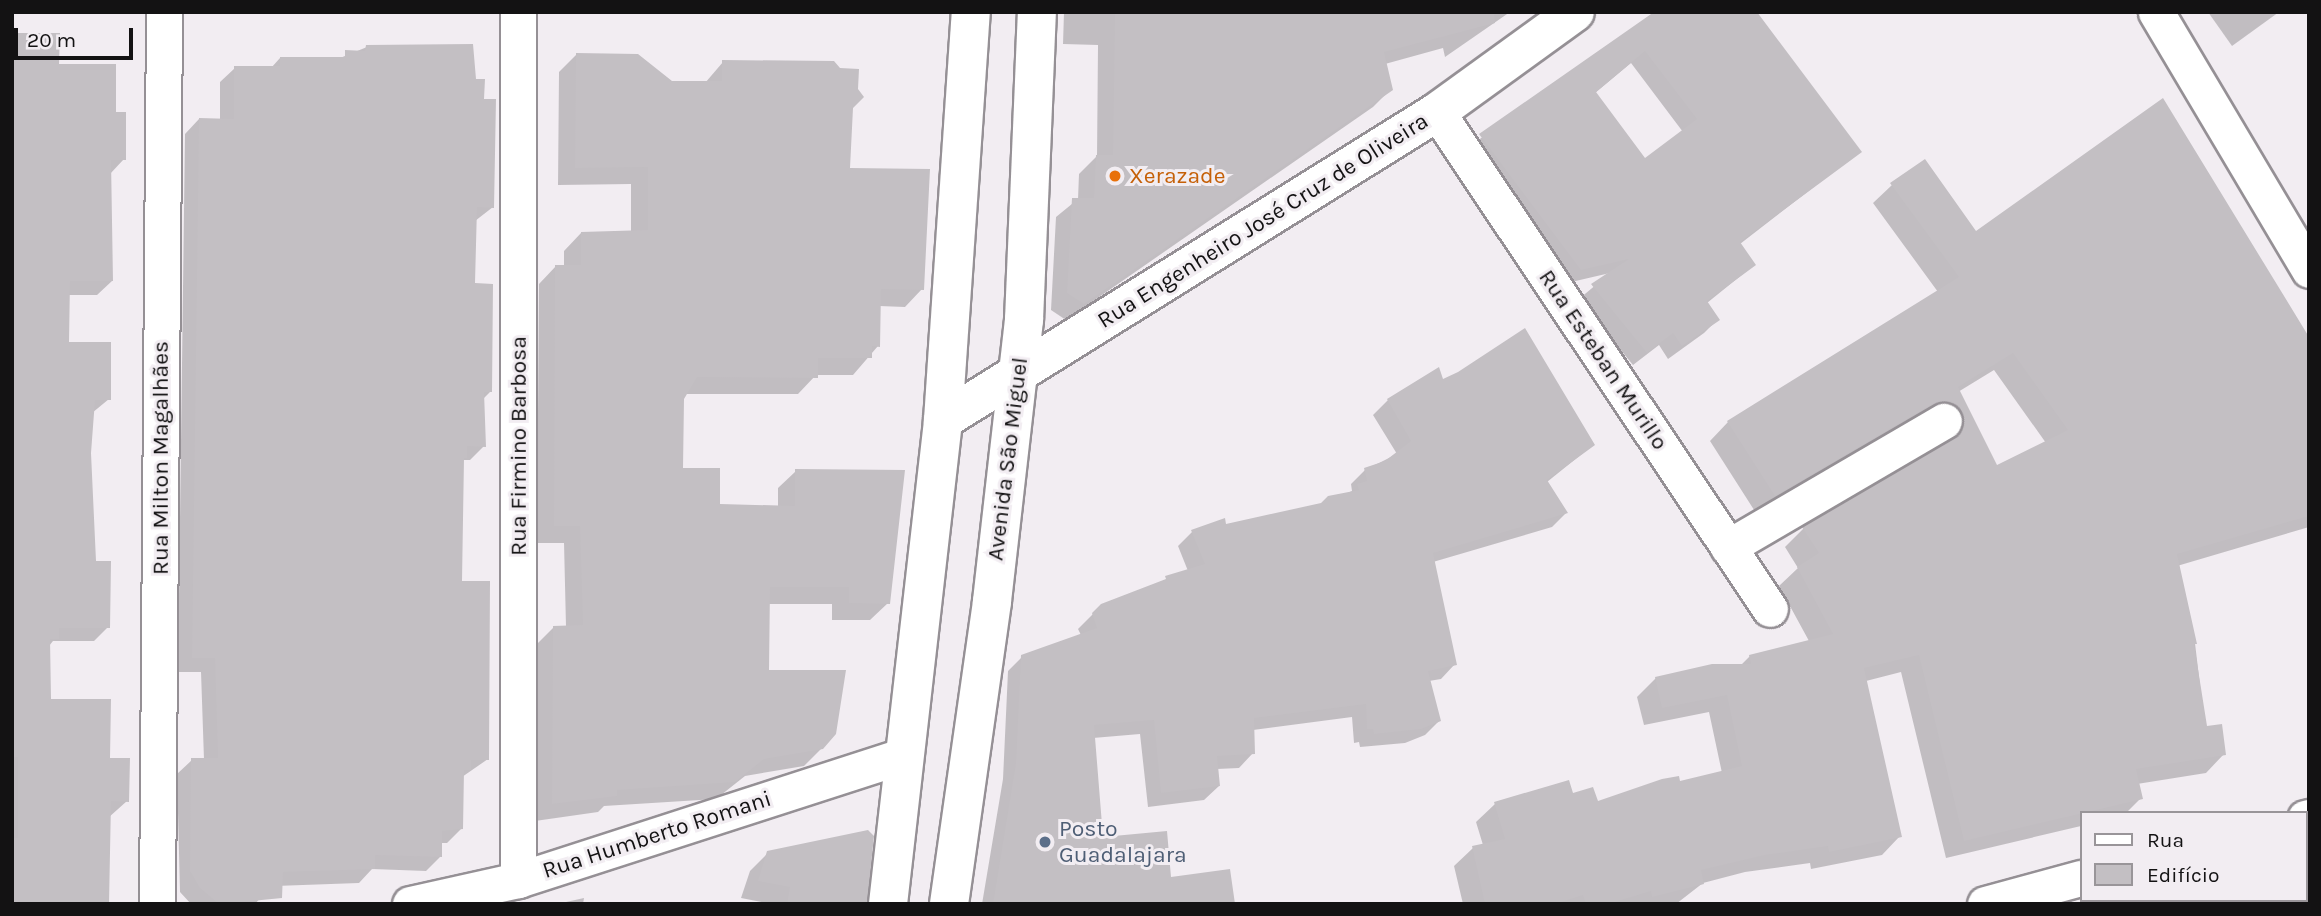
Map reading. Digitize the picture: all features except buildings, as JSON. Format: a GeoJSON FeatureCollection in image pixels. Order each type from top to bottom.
{"type":"FeatureCollection","features":[{"type":"Feature","properties":{"kind":"main road"},"geometry":{"type":"LineString","coordinates":[[888,904],[901,757],[943,420],[971,12]]}},
{"type":"Feature","properties":{"kind":"main road","name":"Avenida São Miguel"},"geometry":{"type":"LineString","coordinates":[[949,904],[1018,376],[1037,12]]}},
{"type":"Feature","properties":{"kind":"main road","name":"Rua Engenheiro José Cruz de Oliveira"},"geometry":{"type":"LineString","coordinates":[[943,420],[1018,376],[1437,112],[1575,12]]}},
{"type":"Feature","properties":{"kind":"street","name":"Rua Milton Magalhães"},"geometry":{"type":"LineString","coordinates":[[157,904],[164,12]]}},
{"type":"Feature","properties":{"kind":"street","name":"Rua Firmino Barbosa"},"geometry":{"type":"LineString","coordinates":[[517,12],[518,880]]}},
{"type":"Feature","properties":{"kind":"street"},"geometry":{"type":"LineString","coordinates":[[2156,12],[2309,270]]}},
{"type":"Feature","properties":{"kind":"street","name":"Rua Esteban Murillo"},"geometry":{"type":"LineString","coordinates":[[1437,112],[1770,609]]}},
{"type":"Feature","properties":{"kind":"street"},"geometry":{"type":"LineString","coordinates":[[1728,547],[1944,421]]}},
{"type":"Feature","properties":{"kind":"street","name":"Rua Humberto Romani"},"geometry":{"type":"LineString","coordinates":[[410,904],[518,880],[901,757]]}},
{"type":"Feature","properties":{"kind":"street"},"geometry":{"type":"LineString","coordinates":[[1985,904],[2080,878]]}},
{"type":"Feature","properties":{"kind":"place","name":"Xerazade"},"geometry":{"type":"Point","coordinates":[1115,176]}},
{"type":"Feature","properties":{"kind":"place","name":"Posto Guadalajara"},"geometry":{"type":"Point","coordinates":[1045,842]}}]}
